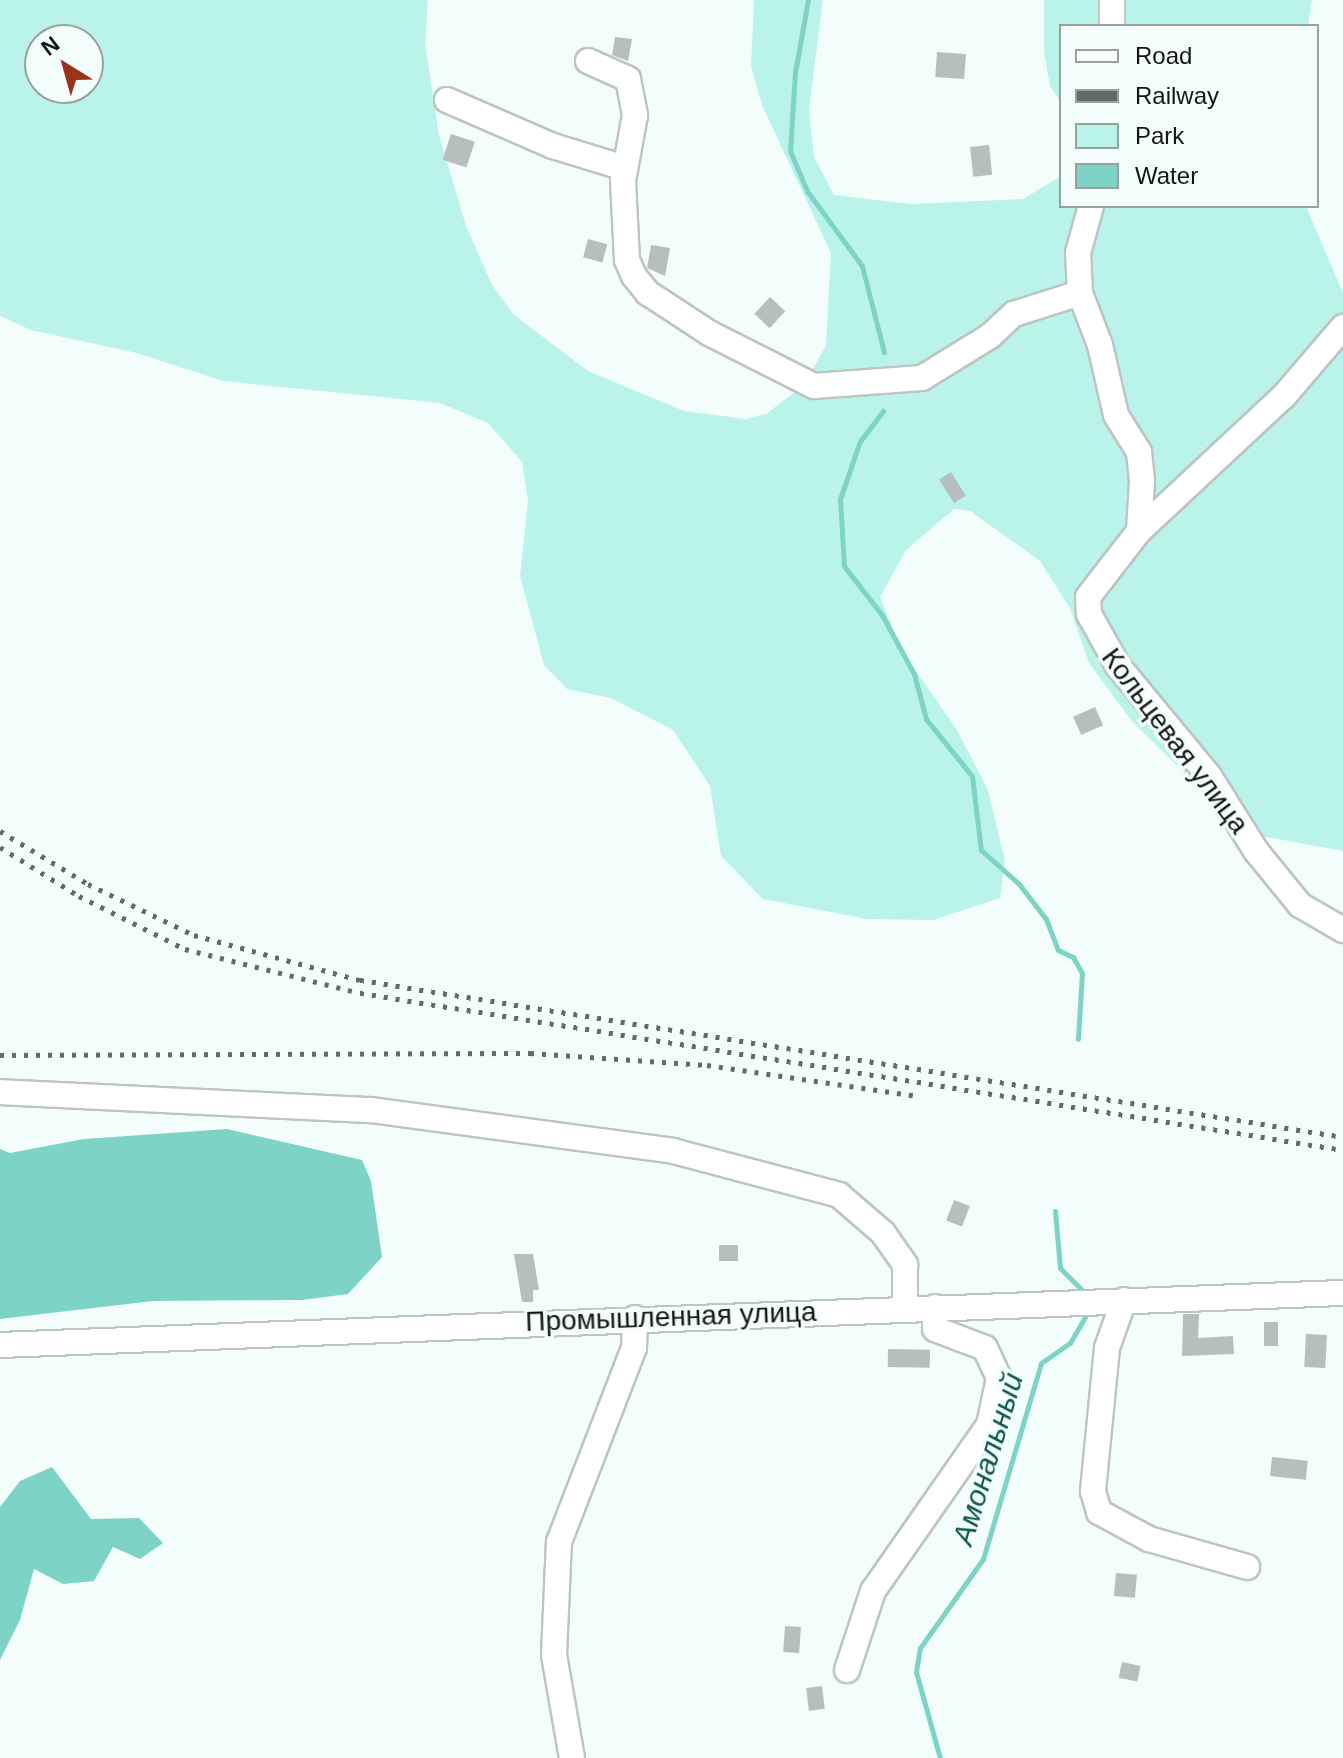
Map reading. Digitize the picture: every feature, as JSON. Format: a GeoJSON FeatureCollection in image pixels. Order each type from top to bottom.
{"type":"FeatureCollection","features":[{"type":"Feature","properties":{"kind":"street"},"geometry":{"type":"LineString","coordinates":[[1112,0],[1112,24]]}},
{"type":"Feature","properties":{"kind":"street"},"geometry":{"type":"LineString","coordinates":[[588,61],[628,79],[635,115],[625,168],[627,260],[648,293],[709,333],[814,386],[922,378],[990,336],[1014,314],[1080,293]]}},
{"type":"Feature","properties":{"kind":"street"},"geometry":{"type":"LineString","coordinates":[[447,100],[553,146],[625,168]]}},
{"type":"Feature","properties":{"kind":"street"},"geometry":{"type":"LineString","coordinates":[[1090,208],[1078,253],[1080,293],[1100,345],[1116,415],[1139,452],[1142,481],[1139,531]]}},
{"type":"Feature","properties":{"kind":"street"},"geometry":{"type":"LineString","coordinates":[[1139,531],[1189,487],[1225,445],[1284,396],[1343,327]]}},
{"type":"Feature","properties":{"kind":"street"},"geometry":{"type":"LineString","coordinates":[[1142,481],[1189,487]]}},
{"type":"Feature","properties":{"kind":"street","name":"Кольцевая улица"},"geometry":{"type":"LineString","coordinates":[[1139,531],[1088,597],[1099,637],[1160,722],[1209,776],[1256,851],[1291,893],[1343,930]]}},
{"type":"Feature","properties":{"kind":"street"},"geometry":{"type":"LineString","coordinates":[[0,1092],[371,1110],[688,1154],[839,1195],[883,1233],[905,1265],[905,1308]]}},
{"type":"Feature","properties":{"kind":"street","name":"Промышленная улица"},"geometry":{"type":"LineString","coordinates":[[0,1345],[635,1318],[1343,1293]]}},
{"type":"Feature","properties":{"kind":"street"},"geometry":{"type":"LineString","coordinates":[[1124,1300],[1107,1348],[1093,1491],[1099,1512],[1149,1539],[1247,1567]]}},
{"type":"Feature","properties":{"kind":"street"},"geometry":{"type":"LineString","coordinates":[[847,1670],[873,1591],[989,1425],[999,1378],[985,1348],[935,1329],[935,1307]]}},
{"type":"Feature","properties":{"kind":"street"},"geometry":{"type":"LineString","coordinates":[[572,1758],[554,1655],[559,1542],[634,1348],[635,1318]]}},
{"type":"Feature","properties":{"kind":"green space"},"geometry":{"type":"Polygon","coordinates":[[[0,0],[428,0],[425,43],[439,135],[466,226],[492,285],[514,315],[588,371],[684,411],[746,419],[766,414],[804,385],[826,345],[831,253],[762,105],[751,67],[754,0],[823,0],[809,109],[814,157],[834,195],[911,204],[1023,199],[1059,177],[1059,208],[1307,208],[1343,293],[1343,851],[1256,835],[1227,815],[1131,720],[1089,663],[1070,608],[1040,561],[970,511],[954,509],[906,550],[880,597],[902,651],[957,730],[988,790],[1005,861],[1000,898],[933,920],[867,919],[763,899],[721,856],[710,786],[673,730],[611,698],[567,689],[544,665],[520,576],[528,500],[522,462],[488,423],[440,403],[223,381],[137,353],[31,330],[0,316],[0,0]]]}},
{"type":"Feature","properties":{"kind":"green space"},"geometry":{"type":"Polygon","coordinates":[[[1044,0],[1312,0],[1308,24],[1059,24],[1059,99],[1050,86],[1044,51],[1044,0]]]}},
{"type":"Feature","properties":{"kind":"water"},"geometry":{"type":"Polygon","coordinates":[[[227,1129],[362,1160],[371,1181],[382,1257],[348,1294],[302,1300],[153,1301],[0,1319],[0,1149],[10,1153],[84,1139],[227,1129]]]}},
{"type":"Feature","properties":{"kind":"water"},"geometry":{"type":"Polygon","coordinates":[[[52,1467],[91,1519],[139,1518],[163,1543],[140,1559],[113,1547],[94,1581],[63,1584],[34,1569],[20,1620],[0,1660],[0,1507],[20,1481],[52,1467]]]}},
{"type":"Feature","properties":{"kind":"building"},"geometry":{"type":"Polygon","coordinates":[[[615,37],[632,39],[628,61],[612,55],[615,37]]]}},
{"type":"Feature","properties":{"kind":"building"},"geometry":{"type":"Polygon","coordinates":[[[937,52],[966,54],[964,79],[935,77],[937,52]]]}},
{"type":"Feature","properties":{"kind":"building"},"geometry":{"type":"Polygon","coordinates":[[[451,134],[475,142],[466,167],[443,160],[451,134]]]}},
{"type":"Feature","properties":{"kind":"building"},"geometry":{"type":"Polygon","coordinates":[[[989,145],[992,175],[973,177],[970,147],[989,145]]]}},
{"type":"Feature","properties":{"kind":"building"},"geometry":{"type":"Polygon","coordinates":[[[588,239],[607,244],[602,263],[583,257],[588,239]]]}},
{"type":"Feature","properties":{"kind":"building"},"geometry":{"type":"Polygon","coordinates":[[[651,245],[670,248],[665,276],[647,268],[651,245]]]}},
{"type":"Feature","properties":{"kind":"building"},"geometry":{"type":"Polygon","coordinates":[[[770,297],[785,311],[770,328],[754,314],[770,297]]]}},
{"type":"Feature","properties":{"kind":"building"},"geometry":{"type":"Polygon","coordinates":[[[951,472],[966,496],[954,503],[939,479],[951,472]]]}},
{"type":"Feature","properties":{"kind":"building"},"geometry":{"type":"Polygon","coordinates":[[[1095,707],[1103,725],[1081,735],[1073,717],[1095,707]]]}},
{"type":"Feature","properties":{"kind":"building"},"geometry":{"type":"Polygon","coordinates":[[[954,1200],[970,1206],[962,1227],[946,1221],[954,1200]]]}},
{"type":"Feature","properties":{"kind":"building"},"geometry":{"type":"Polygon","coordinates":[[[719,1245],[738,1245],[738,1261],[719,1261],[719,1245]]]}},
{"type":"Feature","properties":{"kind":"building"},"geometry":{"type":"Polygon","coordinates":[[[514,1254],[533,1254],[539,1290],[533,1290],[533,1302],[522,1302],[514,1254]]]}},
{"type":"Feature","properties":{"kind":"building"},"geometry":{"type":"Polygon","coordinates":[[[1183,1314],[1199,1314],[1198,1338],[1233,1336],[1234,1354],[1182,1356],[1183,1314]]]}},
{"type":"Feature","properties":{"kind":"building"},"geometry":{"type":"Polygon","coordinates":[[[1264,1322],[1278,1322],[1278,1346],[1264,1346],[1264,1322]]]}},
{"type":"Feature","properties":{"kind":"building"},"geometry":{"type":"Polygon","coordinates":[[[1306,1334],[1327,1335],[1325,1368],[1304,1367],[1306,1334]]]}},
{"type":"Feature","properties":{"kind":"building"},"geometry":{"type":"Polygon","coordinates":[[[888,1349],[930,1350],[930,1368],[888,1367],[888,1349]]]}},
{"type":"Feature","properties":{"kind":"building"},"geometry":{"type":"Polygon","coordinates":[[[1272,1457],[1308,1461],[1306,1480],[1270,1476],[1272,1457]]]}},
{"type":"Feature","properties":{"kind":"building"},"geometry":{"type":"Polygon","coordinates":[[[1116,1573],[1137,1575],[1135,1598],[1114,1596],[1116,1573]]]}},
{"type":"Feature","properties":{"kind":"building"},"geometry":{"type":"Polygon","coordinates":[[[785,1626],[801,1627],[799,1653],[783,1652],[785,1626]]]}},
{"type":"Feature","properties":{"kind":"building"},"geometry":{"type":"Polygon","coordinates":[[[1122,1662],[1141,1666],[1137,1682],[1119,1678],[1122,1662]]]}},
{"type":"Feature","properties":{"kind":"building"},"geometry":{"type":"Polygon","coordinates":[[[822,1686],[825,1709],[809,1711],[806,1688],[822,1686]]]}},
{"type":"Feature","properties":{"kind":"waterway"},"geometry":{"type":"LineString","coordinates":[[808,0],[795,72],[790,151],[807,191],[862,266],[884,352]]}},
{"type":"Feature","properties":{"kind":"waterway","name":"Амональный"},"geometry":{"type":"LineString","coordinates":[[883,411],[860,441],[840,499],[844,566],[882,615],[914,674],[926,719],[972,776],[981,850],[1019,884],[1046,919],[1058,950],[1073,957],[1082,973],[1078,1039]]}},
{"type":"Feature","properties":{"kind":"waterway","name":"Амональный"},"geometry":{"type":"LineString","coordinates":[[1055,1211],[1060,1268],[1083,1291]]}},
{"type":"Feature","properties":{"kind":"waterway","name":"Амональный"},"geometry":{"type":"LineString","coordinates":[[940,1758],[916,1672],[920,1648],[983,1559],[1041,1363],[1070,1343],[1086,1315]]}},
{"type":"Feature","properties":{"kind":"railway"},"geometry":{"type":"LineString","coordinates":[[0,831],[88,884],[194,935],[360,980],[1343,1137]]}},
{"type":"Feature","properties":{"kind":"railway"},"geometry":{"type":"LineString","coordinates":[[0,847],[79,896],[185,949],[360,993],[1343,1150]]}},
{"type":"Feature","properties":{"kind":"railway"},"geometry":{"type":"LineString","coordinates":[[0,1055],[530,1053],[707,1065],[916,1096]]}}]}
